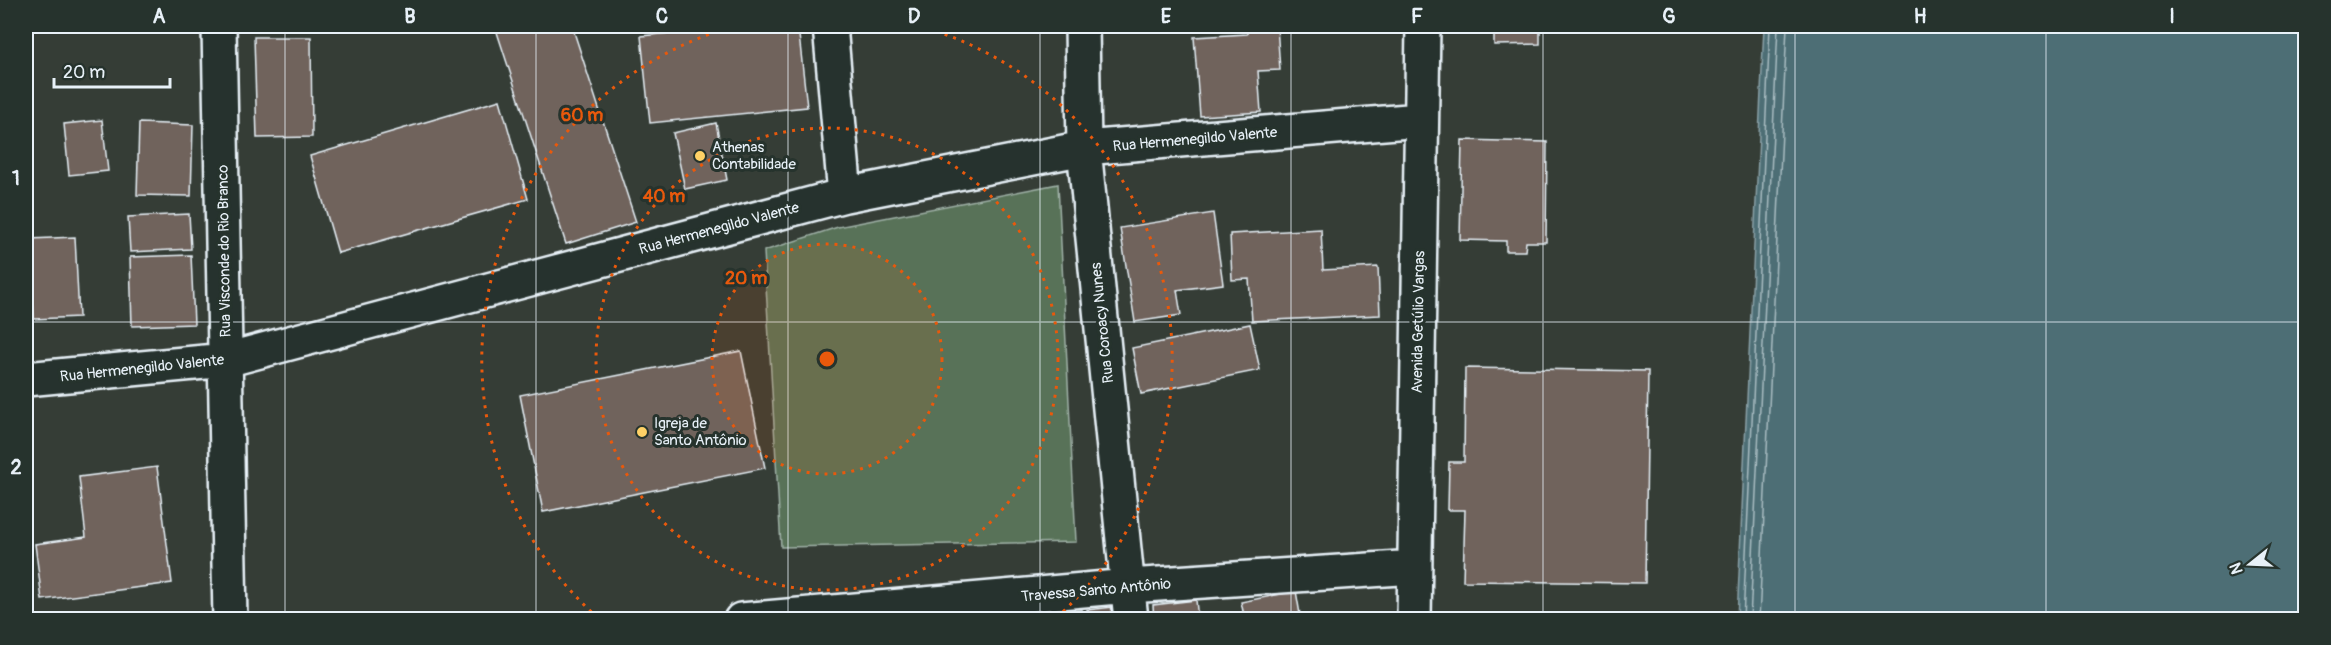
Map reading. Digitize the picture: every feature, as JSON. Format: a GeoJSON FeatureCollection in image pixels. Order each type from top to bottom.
{"type":"FeatureCollection","features":[{"type":"Feature","properties":{"kind":"street","name":"Rua Visconde do Rio Branco"},"geometry":{"type":"LineString","coordinates":[[219,26],[230,620]]}},
{"type":"Feature","properties":{"kind":"street"},"geometry":{"type":"LineString","coordinates":[[830,26],[845,195]]}},
{"type":"Feature","properties":{"kind":"street","name":"Rua Coroacy Nunes"},"geometry":{"type":"LineString","coordinates":[[1082,26],[1084,148],[1130,586],[1131,620]]}},
{"type":"Feature","properties":{"kind":"street","name":"Avenida Getúlio Vargas"},"geometry":{"type":"LineString","coordinates":[[1414,620],[1423,26]]}},
{"type":"Feature","properties":{"kind":"street","name":"Rua Hermenegildo Valente"},"geometry":{"type":"LineString","coordinates":[[26,379],[226,360],[845,195],[1084,148],[1420,120]]}},
{"type":"Feature","properties":{"kind":"street","name":"Travessa Santo Antônio"},"geometry":{"type":"LineString","coordinates":[[741,620],[856,615],[1130,586],[1415,567]]}},
{"type":"Feature","properties":{"kind":"green space"},"geometry":{"type":"Polygon","coordinates":[[[1058,184],[1076,542],[781,547],[764,251],[838,227],[1058,184]]]}},
{"type":"Feature","properties":{"kind":"water"},"geometry":{"type":"Polygon","coordinates":[[[1764,26],[2305,26],[2305,619],[1737,619],[1764,26]]]}},
{"type":"Feature","properties":{"kind":"building"},"geometry":{"type":"Polygon","coordinates":[[[495,26],[572,26],[636,222],[566,244],[495,26]]]}},
{"type":"Feature","properties":{"kind":"building"},"geometry":{"type":"Polygon","coordinates":[[[743,26],[798,26],[807,107],[650,123],[641,36],[743,26]]]}},
{"type":"Feature","properties":{"kind":"building"},"geometry":{"type":"Polygon","coordinates":[[[1247,26],[1277,26],[1280,70],[1258,71],[1261,112],[1200,116],[1194,37],[1247,34],[1247,26]]]}},
{"type":"Feature","properties":{"kind":"building"},"geometry":{"type":"Polygon","coordinates":[[[1494,26],[1540,26],[1540,44],[1494,45],[1494,26]]]}},
{"type":"Feature","properties":{"kind":"building"},"geometry":{"type":"Polygon","coordinates":[[[254,37],[311,37],[312,137],[257,138],[254,37]]]}},
{"type":"Feature","properties":{"kind":"building"},"geometry":{"type":"Polygon","coordinates":[[[500,100],[528,199],[338,253],[310,156],[500,100]]]}},
{"type":"Feature","properties":{"kind":"building"},"geometry":{"type":"Polygon","coordinates":[[[102,120],[108,171],[69,175],[64,124],[102,120]]]}},
{"type":"Feature","properties":{"kind":"building"},"geometry":{"type":"Polygon","coordinates":[[[139,123],[193,125],[191,196],[137,195],[139,123]]]}},
{"type":"Feature","properties":{"kind":"building","name":"Athenas Contabilidade"},"geometry":{"type":"Polygon","coordinates":[[[716,123],[727,180],[685,189],[673,133],[716,123]]]}},
{"type":"Feature","properties":{"kind":"building"},"geometry":{"type":"Polygon","coordinates":[[[1462,140],[1547,142],[1546,242],[1526,242],[1525,251],[1506,251],[1506,241],[1460,240],[1462,140]]]}},
{"type":"Feature","properties":{"kind":"building"},"geometry":{"type":"Polygon","coordinates":[[[1213,213],[1223,284],[1177,290],[1181,315],[1135,322],[1120,228],[1213,213]]]}},
{"type":"Feature","properties":{"kind":"building"},"geometry":{"type":"Polygon","coordinates":[[[189,214],[191,249],[130,252],[128,217],[189,214]]]}},
{"type":"Feature","properties":{"kind":"building"},"geometry":{"type":"Polygon","coordinates":[[[1321,229],[1323,270],[1378,267],[1380,315],[1252,321],[1249,279],[1232,280],[1230,234],[1321,229]]]}},
{"type":"Feature","properties":{"kind":"building"},"geometry":{"type":"Polygon","coordinates":[[[75,237],[79,317],[34,319],[30,239],[75,237]]]}},
{"type":"Feature","properties":{"kind":"building"},"geometry":{"type":"Polygon","coordinates":[[[191,255],[194,324],[132,326],[130,257],[191,255]]]}},
{"type":"Feature","properties":{"kind":"building"},"geometry":{"type":"Polygon","coordinates":[[[1250,324],[1260,370],[1141,394],[1132,348],[1250,324]]]}},
{"type":"Feature","properties":{"kind":"building","name":"Igreja de Santo Antônio"},"geometry":{"type":"Polygon","coordinates":[[[741,351],[765,468],[543,512],[520,395],[741,351]]]}},
{"type":"Feature","properties":{"kind":"building"},"geometry":{"type":"Polygon","coordinates":[[[1465,368],[1648,371],[1645,583],[1463,581],[1465,510],[1448,510],[1449,462],[1464,462],[1465,368]]]}},
{"type":"Feature","properties":{"kind":"building"},"geometry":{"type":"Polygon","coordinates":[[[157,467],[172,583],[42,600],[35,544],[86,537],[79,477],[157,467]]]}},
{"type":"Feature","properties":{"kind":"building"},"geometry":{"type":"Polygon","coordinates":[[[1296,591],[1301,620],[1245,620],[1241,602],[1296,591]]]}},
{"type":"Feature","properties":{"kind":"building"},"geometry":{"type":"Polygon","coordinates":[[[1196,600],[1198,620],[1154,620],[1153,605],[1196,600]]]}},
{"type":"Feature","properties":{"kind":"building"},"geometry":{"type":"Polygon","coordinates":[[[1113,607],[1114,620],[1088,620],[1087,610],[1113,607]]]}},
{"type":"Feature","properties":{"kind":"building"},"geometry":{"type":"Polygon","coordinates":[[[1082,610],[1083,620],[1046,620],[1046,614],[1082,610]]]}},
{"type":"Feature","properties":{"kind":"place","name":"Athenas Contabilidade"},"geometry":{"type":"Point","coordinates":[700,156]}},
{"type":"Feature","properties":{"kind":"place","name":"Igreja de Santo Antônio"},"geometry":{"type":"Point","coordinates":[642,432]}}]}
